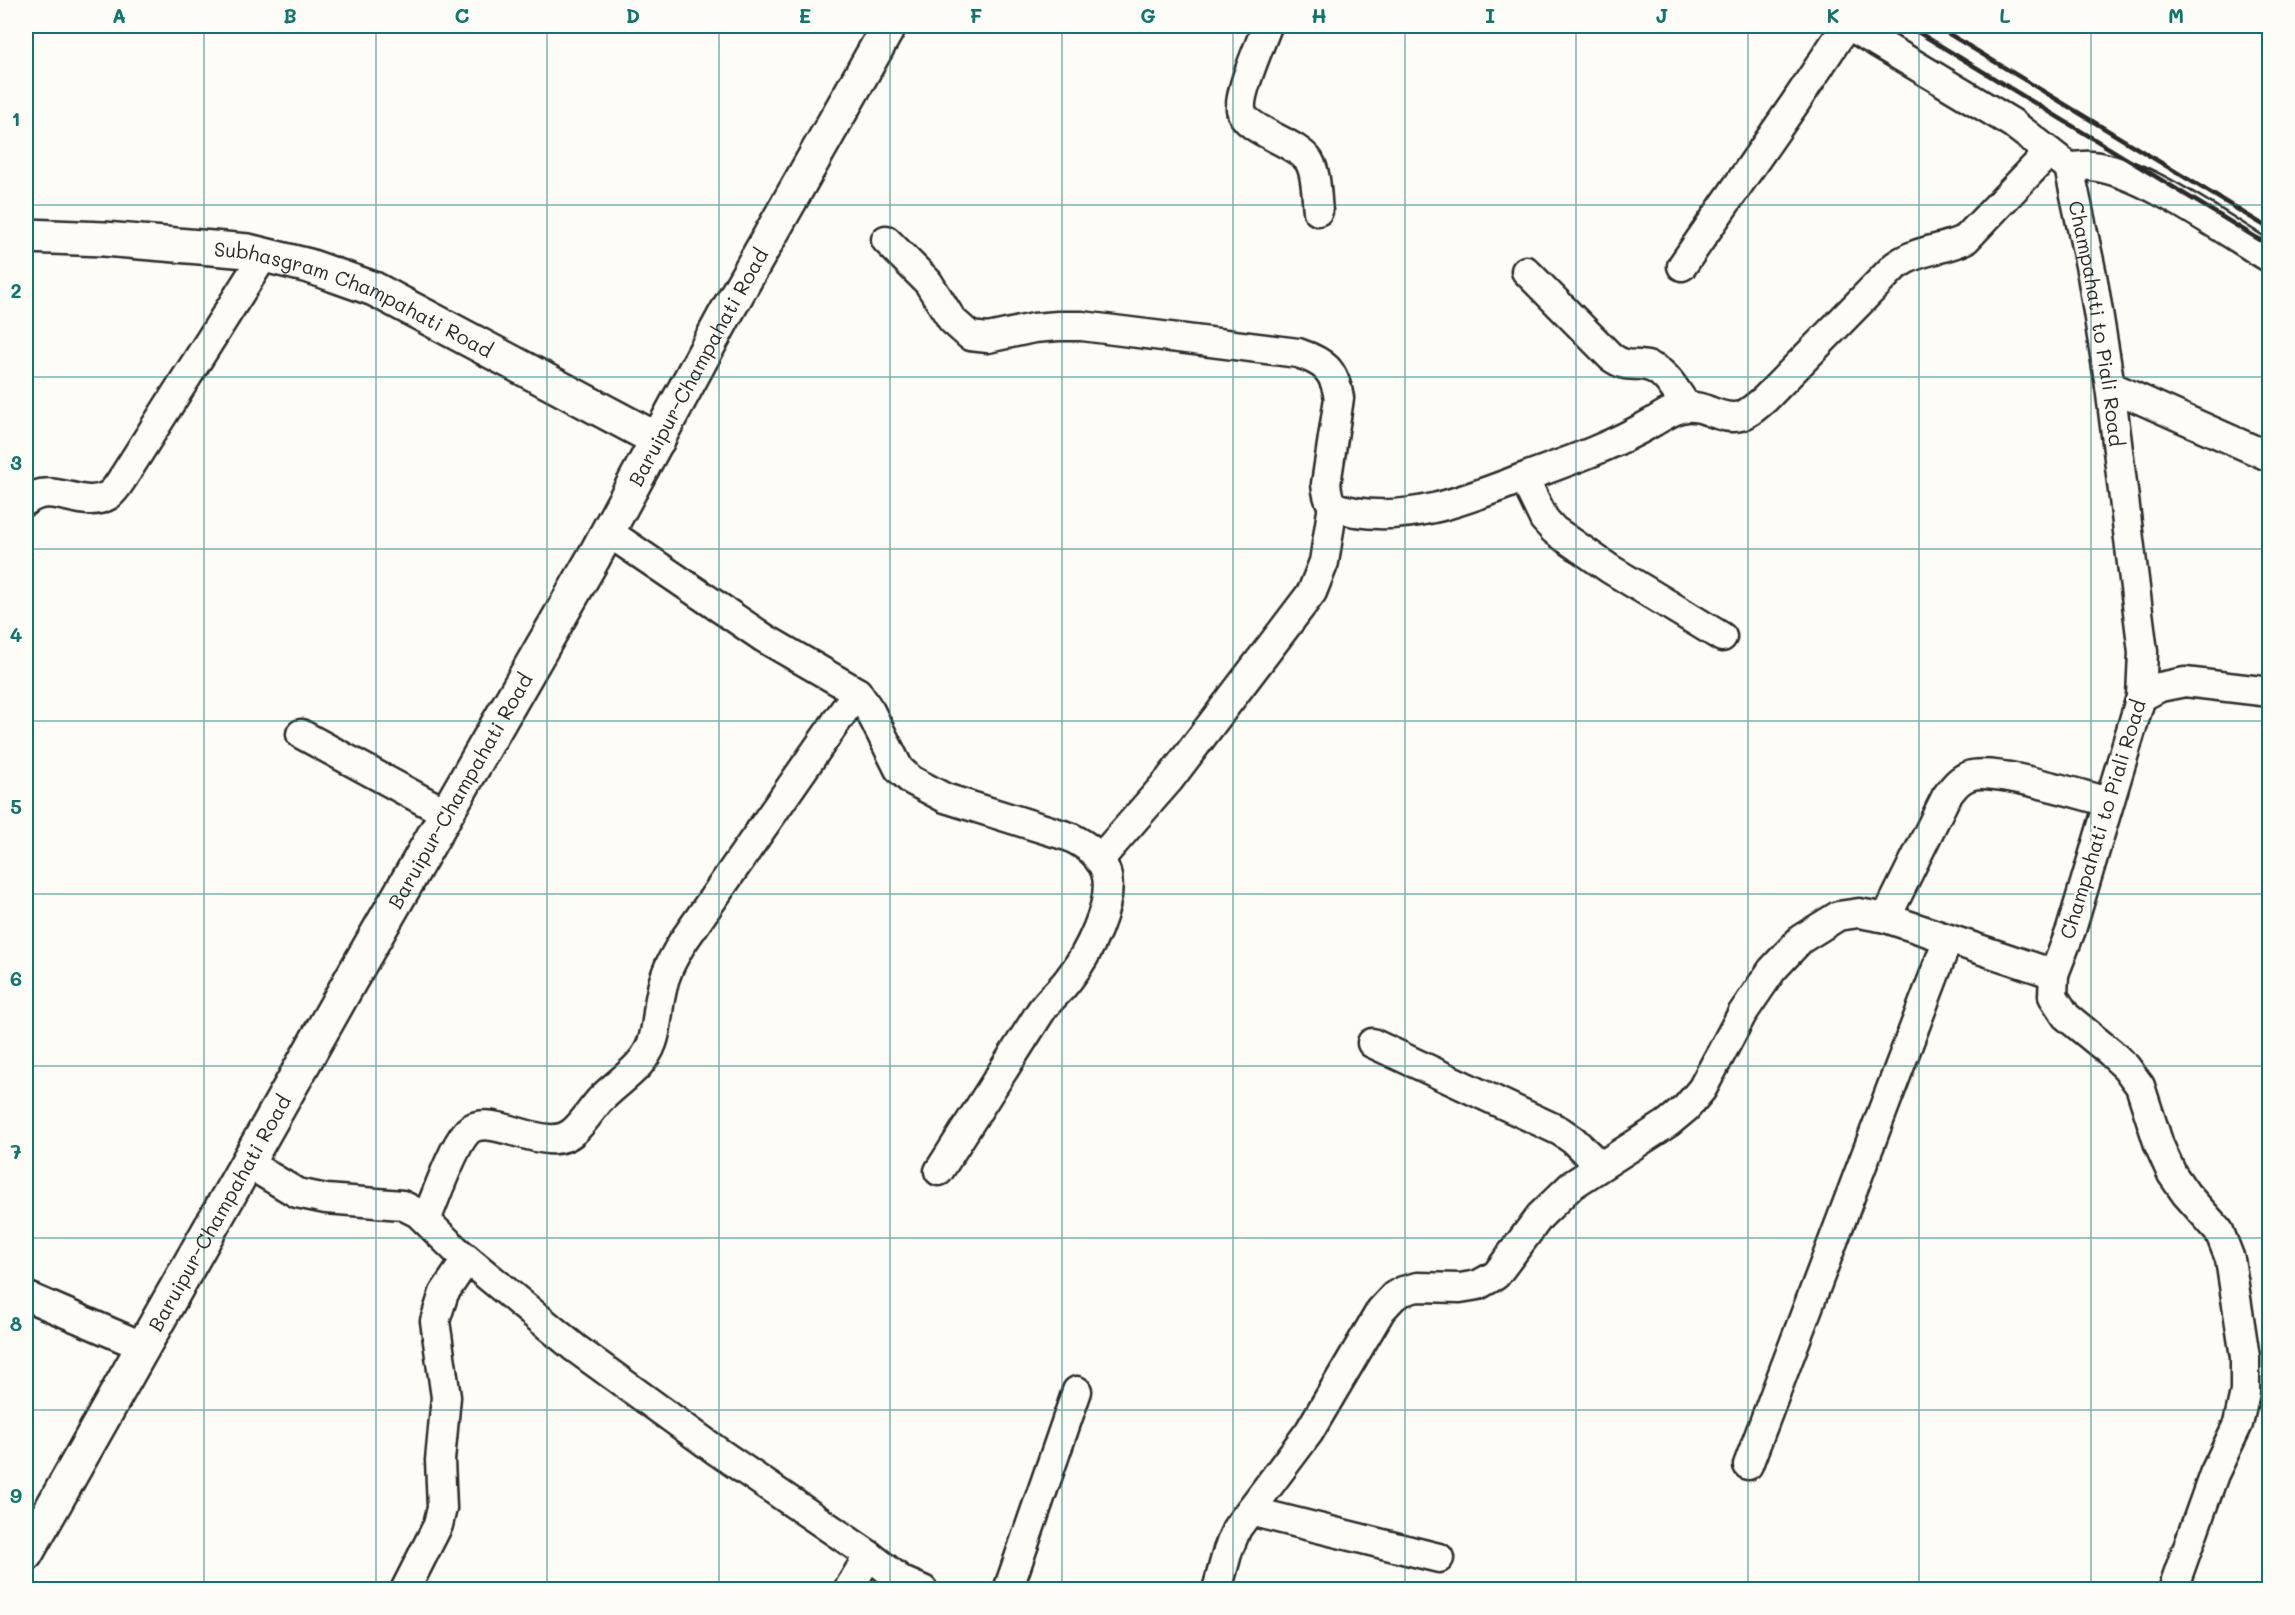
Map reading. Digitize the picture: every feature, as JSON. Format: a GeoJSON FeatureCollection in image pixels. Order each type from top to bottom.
{"type":"FeatureCollection","features":[{"type":"Feature","properties":{"kind":"main road","name":"Baruipur-Champahati Road"},"geometry":{"type":"LineString","coordinates":[[26,1554],[142,1346],[608,532],[725,315],[889,26]]}},
{"type":"Feature","properties":{"kind":"main road","name":"Subhasgram Champahati Road"},"geometry":{"type":"LineString","coordinates":[[26,236],[168,243],[248,251],[309,266],[374,290],[658,440]]}},
{"type":"Feature","properties":{"kind":"street"},"geometry":{"type":"LineString","coordinates":[[1267,26],[1242,98],[1241,111],[1247,121],[1293,147],[1308,160],[1314,177],[1318,211]]}},
{"type":"Feature","properties":{"kind":"street"},"geometry":{"type":"LineString","coordinates":[[1682,266],[1848,26],[2012,123],[2059,160],[2092,166],[2137,180],[2270,258]]}},
{"type":"Feature","properties":{"kind":"street"},"geometry":{"type":"LineString","coordinates":[[886,240],[928,282],[952,320],[970,336],[988,338],[1034,328],[1082,326],[1298,353],[1318,360],[1329,371],[1336,384],[1339,398],[1326,484],[1327,495],[1333,505],[1344,510],[1395,515],[1426,511],[1606,448],[1673,412],[1687,407],[1702,408],[1727,418],[1738,418],[1751,411],[1788,376],[1895,266],[1921,251],[1952,246],[1966,238],[2059,160]]}},
{"type":"Feature","properties":{"kind":"street","name":"Champahati to Piali Road"},"geometry":{"type":"LineString","coordinates":[[2059,160],[2092,275],[2110,386],[2143,652],[2141,697],[2071,930],[2054,974],[2053,996],[2066,1016],[2126,1067],[2140,1086],[2159,1145],[2172,1174],[2186,1194],[2219,1231],[2230,1259],[2245,1357],[2245,1392],[2238,1424],[2214,1474],[2176,1580],[2176,1590]]}},
{"type":"Feature","properties":{"kind":"street"},"geometry":{"type":"LineString","coordinates":[[26,501],[36,493],[48,492],[97,500],[110,494],[124,476],[264,255]]}},
{"type":"Feature","properties":{"kind":"street"},"geometry":{"type":"LineString","coordinates":[[1526,271],[1611,357],[1620,364],[1646,365],[1657,369],[1665,375],[1687,407]]}},
{"type":"Feature","properties":{"kind":"street"},"geometry":{"type":"LineString","coordinates":[[2110,386],[2270,457]]}},
{"type":"Feature","properties":{"kind":"street"},"geometry":{"type":"LineString","coordinates":[[1524,478],[1544,519],[1554,530],[1610,569],[1722,637]]}},
{"type":"Feature","properties":{"kind":"street"},"geometry":{"type":"LineString","coordinates":[[1099,860],[1169,780],[1312,592],[1324,562],[1333,505]]}},
{"type":"Feature","properties":{"kind":"street"},"geometry":{"type":"LineString","coordinates":[[608,532],[764,638],[857,692],[870,711],[899,769],[911,780],[945,798],[1071,837],[1088,846],[1106,873],[1106,896],[1088,952],[1069,979],[1049,999],[939,1171]]}},
{"type":"Feature","properties":{"kind":"street"},"geometry":{"type":"LineString","coordinates":[[2141,697],[2160,687],[2185,682],[2270,692]]}},
{"type":"Feature","properties":{"kind":"street"},"geometry":{"type":"LineString","coordinates":[[426,1220],[458,1145],[466,1132],[486,1125],[548,1139],[563,1139],[574,1132],[613,1086],[645,1059],[653,1041],[667,969],[682,943],[857,692]]}},
{"type":"Feature","properties":{"kind":"street"},"geometry":{"type":"LineString","coordinates":[[301,734],[446,813]]}},
{"type":"Feature","properties":{"kind":"street"},"geometry":{"type":"LineString","coordinates":[[1886,918],[1946,797],[1958,782],[1971,775],[1998,774],[2109,802]]}},
{"type":"Feature","properties":{"kind":"street"},"geometry":{"type":"LineString","coordinates":[[1217,1590],[1228,1550],[1237,1528],[1310,1432],[1381,1310],[1394,1296],[1417,1287],[1460,1288],[1478,1285],[1496,1275],[1540,1216],[1572,1185],[1668,1123],[1686,1108],[1702,1089],[1742,1014],[1772,970],[1801,939],[1838,916],[1859,913],[1886,918],[2054,974]]}},
{"type":"Feature","properties":{"kind":"street"},"geometry":{"type":"LineString","coordinates":[[1748,1465],[1948,939]]}},
{"type":"Feature","properties":{"kind":"street"},"geometry":{"type":"LineString","coordinates":[[1372,1043],[1560,1131],[1573,1140],[1599,1166]]}},
{"type":"Feature","properties":{"kind":"street"},"geometry":{"type":"LineString","coordinates":[[247,1163],[297,1192],[326,1199],[402,1205],[418,1213],[467,1259],[575,1348],[902,1581],[923,1590]]}},
{"type":"Feature","properties":{"kind":"street"},"geometry":{"type":"LineString","coordinates":[[405,1590],[438,1525],[442,1508],[440,1460],[446,1397],[435,1321],[444,1293],[467,1259]]}},
{"type":"Feature","properties":{"kind":"street"},"geometry":{"type":"LineString","coordinates":[[26,1296],[142,1346]]}},
{"type":"Feature","properties":{"kind":"street"},"geometry":{"type":"LineString","coordinates":[[1008,1590],[1077,1391]]}},
{"type":"Feature","properties":{"kind":"street"},"geometry":{"type":"LineString","coordinates":[[1250,1511],[1439,1558]]}},
{"type":"Feature","properties":{"kind":"street"},"geometry":{"type":"LineString","coordinates":[[848,1590],[869,1556]]}},
{"type":"Feature","properties":{"kind":"railway"},"geometry":{"type":"LineString","coordinates":[[1908,26],[2270,246]]}},
{"type":"Feature","properties":{"kind":"railway"},"geometry":{"type":"LineString","coordinates":[[1936,26],[2270,229]]}}]}
